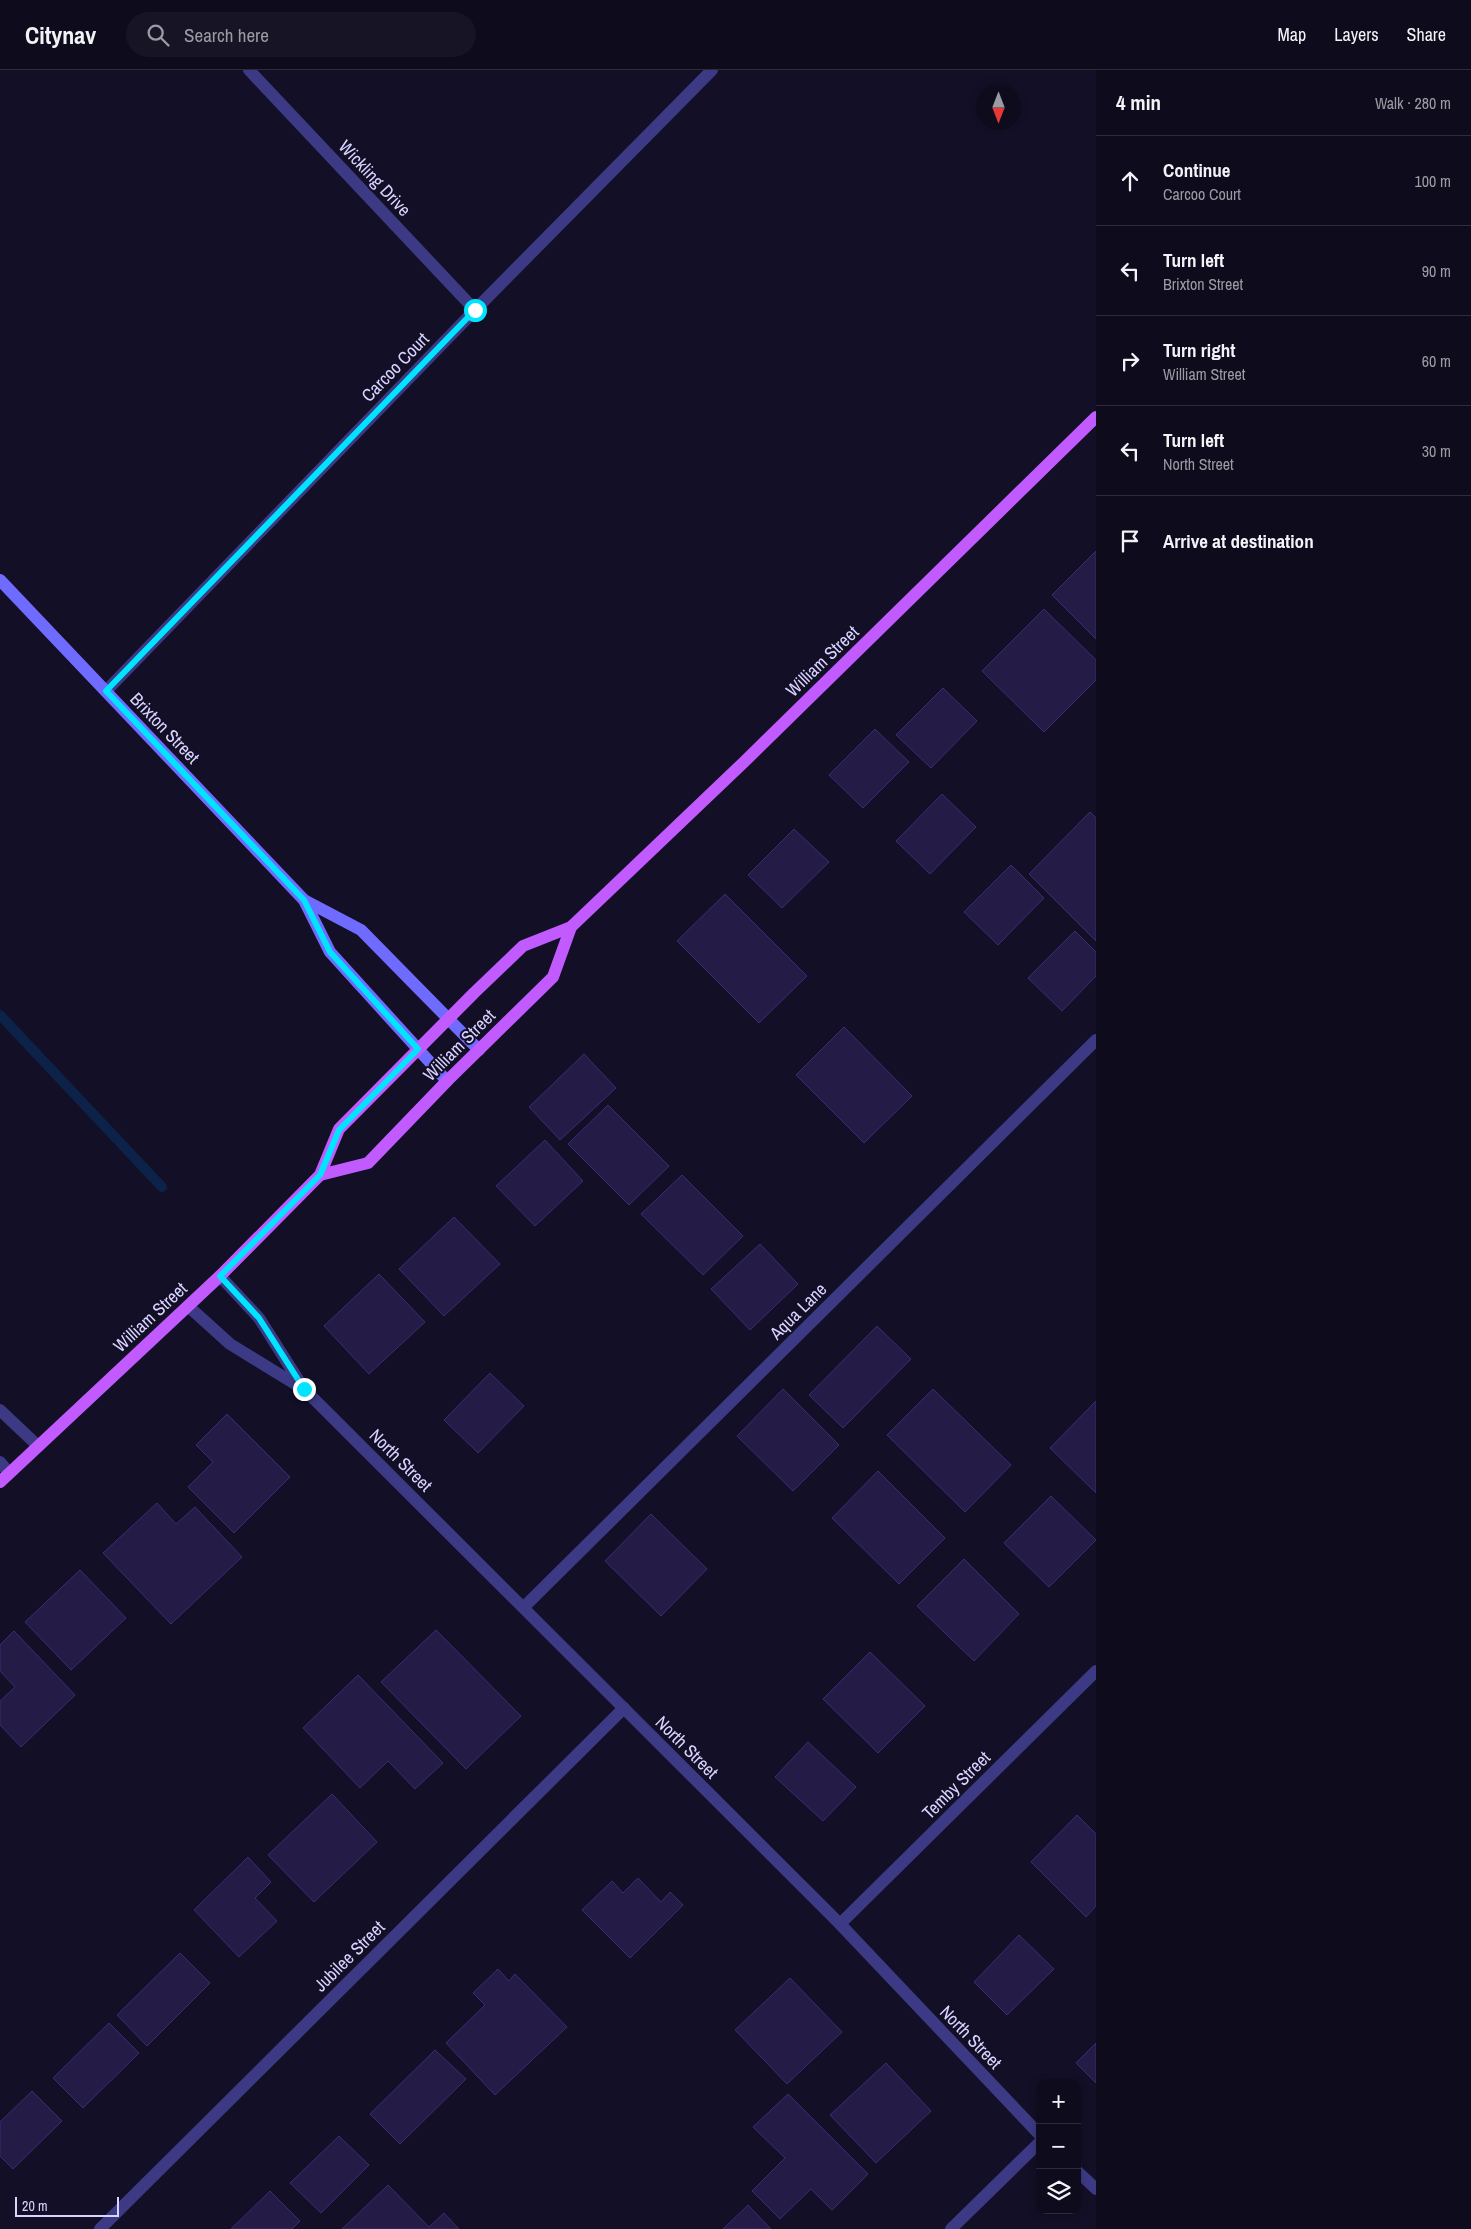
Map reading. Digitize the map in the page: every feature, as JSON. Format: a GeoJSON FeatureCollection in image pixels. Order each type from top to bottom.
{"type":"FeatureCollection","features":[{"type":"Feature","properties":{"kind":"main road","name":"William Street"},"geometry":{"type":"LineString","coordinates":[[4,1477],[220,1276],[320,1175],[339,1130],[448,1018],[523,946],[571,927],[743,763],[1096,417]]}},
{"type":"Feature","properties":{"kind":"main road","name":"Brixton Street"},"geometry":{"type":"LineString","coordinates":[[0,580],[304,900],[330,952],[447,1081]]}},
{"type":"Feature","properties":{"kind":"main road","name":"Brixton Street"},"geometry":{"type":"LineString","coordinates":[[304,900],[361,930],[479,1050]]}},
{"type":"Feature","properties":{"kind":"main road","name":"William Street"},"geometry":{"type":"LineString","coordinates":[[320,1175],[368,1163],[447,1081],[553,977],[571,927]]}},
{"type":"Feature","properties":{"kind":"street","name":"Wickling Drive"},"geometry":{"type":"LineString","coordinates":[[249,70],[475,310]]}},
{"type":"Feature","properties":{"kind":"street","name":"Carcoo Court"},"geometry":{"type":"LineString","coordinates":[[106,691],[475,310],[712,70]]}},
{"type":"Feature","properties":{"kind":"street","name":"Aqua Lane"},"geometry":{"type":"LineString","coordinates":[[524,1607],[1096,1040]]}},
{"type":"Feature","properties":{"kind":"street","name":"North Street"},"geometry":{"type":"LineString","coordinates":[[220,1276],[259,1318],[304,1389],[840,1924],[1036,2130]]}},
{"type":"Feature","properties":{"kind":"street","name":"North Street"},"geometry":{"type":"LineString","coordinates":[[188,1306],[230,1344],[304,1389]]}},
{"type":"Feature","properties":{"kind":"street"},"geometry":{"type":"LineString","coordinates":[[0,1410],[37,1445]]}},
{"type":"Feature","properties":{"kind":"street"},"geometry":{"type":"LineString","coordinates":[[0,1462],[4,1477]]}},
{"type":"Feature","properties":{"kind":"street","name":"Temby Street"},"geometry":{"type":"LineString","coordinates":[[840,1924],[1096,1671]]}},
{"type":"Feature","properties":{"kind":"street","name":"Jubilee Street"},"geometry":{"type":"LineString","coordinates":[[100,2229],[624,1708]]}},
{"type":"Feature","properties":{"kind":"street"},"geometry":{"type":"LineString","coordinates":[[951,2229],[1036,2146]]}},
{"type":"Feature","properties":{"kind":"street"},"geometry":{"type":"LineString","coordinates":[[1081,2175],[1096,2189]]}},
{"type":"Feature","properties":{"kind":"building"},"geometry":{"type":"Polygon","coordinates":[[[1096,551],[1096,639],[1052,595],[1096,551]]]}},
{"type":"Feature","properties":{"kind":"building"},"geometry":{"type":"Polygon","coordinates":[[[1044,609],[1096,660],[1096,680],[1044,732],[982,671],[1044,609]]]}},
{"type":"Feature","properties":{"kind":"building"},"geometry":{"type":"Polygon","coordinates":[[[943,688],[977,721],[931,768],[896,735],[943,688]]]}},
{"type":"Feature","properties":{"kind":"building"},"geometry":{"type":"Polygon","coordinates":[[[875,729],[909,762],[863,808],[829,775],[875,729]]]}},
{"type":"Feature","properties":{"kind":"building"},"geometry":{"type":"Polygon","coordinates":[[[942,794],[976,827],[930,874],[896,841],[942,794]]]}},
{"type":"Feature","properties":{"kind":"building"},"geometry":{"type":"Polygon","coordinates":[[[1090,812],[1096,818],[1096,941],[1029,874],[1090,812]]]}},
{"type":"Feature","properties":{"kind":"building"},"geometry":{"type":"Polygon","coordinates":[[[794,829],[829,862],[782,908],[748,875],[794,829]]]}},
{"type":"Feature","properties":{"kind":"building"},"geometry":{"type":"Polygon","coordinates":[[[1011,865],[1044,898],[998,945],[964,912],[1011,865]]]}},
{"type":"Feature","properties":{"kind":"building"},"geometry":{"type":"Polygon","coordinates":[[[725,894],[807,976],[759,1023],[677,941],[725,894]]]}},
{"type":"Feature","properties":{"kind":"building"},"geometry":{"type":"Polygon","coordinates":[[[1075,931],[1096,952],[1096,976],[1062,1011],[1028,978],[1075,931]]]}},
{"type":"Feature","properties":{"kind":"building"},"geometry":{"type":"Polygon","coordinates":[[[844,1027],[912,1096],[864,1143],[796,1075],[844,1027]]]}},
{"type":"Feature","properties":{"kind":"building"},"geometry":{"type":"Polygon","coordinates":[[[584,1054],[616,1088],[560,1140],[529,1107],[584,1054]]]}},
{"type":"Feature","properties":{"kind":"building"},"geometry":{"type":"Polygon","coordinates":[[[608,1105],[669,1166],[629,1205],[568,1144],[608,1105]]]}},
{"type":"Feature","properties":{"kind":"building"},"geometry":{"type":"Polygon","coordinates":[[[545,1140],[583,1181],[535,1226],[496,1186],[545,1140]]]}},
{"type":"Feature","properties":{"kind":"building"},"geometry":{"type":"Polygon","coordinates":[[[682,1175],[743,1236],[703,1275],[641,1214],[682,1175]]]}},
{"type":"Feature","properties":{"kind":"building"},"geometry":{"type":"Polygon","coordinates":[[[454,1217],[500,1264],[444,1316],[399,1269],[454,1217]]]}},
{"type":"Feature","properties":{"kind":"building"},"geometry":{"type":"Polygon","coordinates":[[[760,1244],[798,1284],[750,1330],[711,1289],[760,1244]]]}},
{"type":"Feature","properties":{"kind":"building"},"geometry":{"type":"Polygon","coordinates":[[[379,1274],[425,1322],[369,1374],[324,1326],[379,1274]]]}},
{"type":"Feature","properties":{"kind":"building"},"geometry":{"type":"Polygon","coordinates":[[[877,1326],[911,1359],[843,1428],[809,1395],[877,1326]]]}},
{"type":"Feature","properties":{"kind":"building"},"geometry":{"type":"Polygon","coordinates":[[[490,1373],[524,1406],[478,1453],[444,1420],[490,1373]]]}},
{"type":"Feature","properties":{"kind":"building"},"geometry":{"type":"Polygon","coordinates":[[[783,1389],[839,1445],[793,1491],[737,1436],[783,1389]]]}},
{"type":"Feature","properties":{"kind":"building"},"geometry":{"type":"Polygon","coordinates":[[[933,1389],[1011,1465],[965,1512],[887,1435],[933,1389]]]}},
{"type":"Feature","properties":{"kind":"building"},"geometry":{"type":"Polygon","coordinates":[[[1096,1401],[1096,1493],[1050,1448],[1096,1401]]]}},
{"type":"Feature","properties":{"kind":"building"},"geometry":{"type":"Polygon","coordinates":[[[227,1414],[290,1477],[234,1533],[188,1487],[213,1462],[196,1445],[227,1414]]]}},
{"type":"Feature","properties":{"kind":"building"},"geometry":{"type":"Polygon","coordinates":[[[878,1471],[945,1538],[899,1584],[832,1518],[878,1471]]]}},
{"type":"Feature","properties":{"kind":"building"},"geometry":{"type":"Polygon","coordinates":[[[1051,1496],[1096,1540],[1049,1587],[1004,1543],[1051,1496]]]}},
{"type":"Feature","properties":{"kind":"building"},"geometry":{"type":"Polygon","coordinates":[[[157,1503],[176,1524],[195,1507],[242,1557],[171,1624],[103,1553],[157,1503]]]}},
{"type":"Feature","properties":{"kind":"building"},"geometry":{"type":"Polygon","coordinates":[[[651,1514],[707,1569],[661,1616],[605,1561],[651,1514]]]}},
{"type":"Feature","properties":{"kind":"building"},"geometry":{"type":"Polygon","coordinates":[[[964,1559],[1019,1614],[974,1661],[917,1606],[964,1559]]]}},
{"type":"Feature","properties":{"kind":"building"},"geometry":{"type":"Polygon","coordinates":[[[80,1570],[126,1618],[71,1670],[25,1622],[80,1570]]]}},
{"type":"Feature","properties":{"kind":"building"},"geometry":{"type":"Polygon","coordinates":[[[436,1630],[521,1716],[466,1769],[381,1682],[436,1630]]]}},
{"type":"Feature","properties":{"kind":"building"},"geometry":{"type":"Polygon","coordinates":[[[14,1631],[75,1695],[21,1747],[0,1725],[0,1701],[15,1687],[0,1671],[0,1645],[14,1631]]]}},
{"type":"Feature","properties":{"kind":"building"},"geometry":{"type":"Polygon","coordinates":[[[870,1652],[925,1706],[878,1753],[823,1699],[870,1652]]]}},
{"type":"Feature","properties":{"kind":"building"},"geometry":{"type":"Polygon","coordinates":[[[358,1675],[443,1763],[415,1789],[388,1761],[360,1788],[303,1728],[358,1675]]]}},
{"type":"Feature","properties":{"kind":"building"},"geometry":{"type":"Polygon","coordinates":[[[808,1742],[856,1787],[823,1821],[775,1777],[808,1742]]]}},
{"type":"Feature","properties":{"kind":"building"},"geometry":{"type":"Polygon","coordinates":[[[332,1794],[377,1842],[314,1902],[268,1855],[332,1794]]]}},
{"type":"Feature","properties":{"kind":"building"},"geometry":{"type":"Polygon","coordinates":[[[1077,1815],[1096,1834],[1096,1906],[1086,1917],[1031,1862],[1077,1815]]]}},
{"type":"Feature","properties":{"kind":"building"},"geometry":{"type":"Polygon","coordinates":[[[248,1857],[271,1882],[255,1898],[277,1921],[239,1957],[194,1910],[248,1857]]]}},
{"type":"Feature","properties":{"kind":"building"},"geometry":{"type":"Polygon","coordinates":[[[638,1878],[661,1902],[670,1892],[683,1905],[630,1958],[582,1910],[612,1881],[623,1893],[638,1878]]]}},
{"type":"Feature","properties":{"kind":"building"},"geometry":{"type":"Polygon","coordinates":[[[1019,1935],[1054,1969],[1007,2015],[974,1982],[1019,1935]]]}},
{"type":"Feature","properties":{"kind":"building"},"geometry":{"type":"Polygon","coordinates":[[[180,1953],[210,1983],[147,2046],[117,2015],[180,1953]]]}},
{"type":"Feature","properties":{"kind":"building"},"geometry":{"type":"Polygon","coordinates":[[[498,1969],[509,1981],[515,1974],[567,2027],[495,2095],[446,2043],[485,2005],[473,1993],[498,1969]]]}},
{"type":"Feature","properties":{"kind":"building"},"geometry":{"type":"Polygon","coordinates":[[[790,1978],[842,2032],[787,2084],[735,2030],[790,1978]]]}},
{"type":"Feature","properties":{"kind":"building"},"geometry":{"type":"Polygon","coordinates":[[[109,2023],[139,2053],[83,2108],[53,2078],[109,2023]]]}},
{"type":"Feature","properties":{"kind":"building"},"geometry":{"type":"Polygon","coordinates":[[[1096,2043],[1096,2083],[1076,2063],[1096,2043]]]}},
{"type":"Feature","properties":{"kind":"building"},"geometry":{"type":"Polygon","coordinates":[[[435,2050],[466,2079],[400,2144],[370,2114],[435,2050]]]}},
{"type":"Feature","properties":{"kind":"building"},"geometry":{"type":"Polygon","coordinates":[[[886,2063],[931,2111],[876,2163],[830,2115],[886,2063]]]}},
{"type":"Feature","properties":{"kind":"building"},"geometry":{"type":"Polygon","coordinates":[[[32,2091],[62,2121],[13,2169],[0,2156],[0,2122],[32,2091]]]}},
{"type":"Feature","properties":{"kind":"building"},"geometry":{"type":"Polygon","coordinates":[[[788,2094],[868,2174],[832,2210],[811,2189],[780,2219],[752,2191],[785,2158],[753,2127],[788,2094]]]}},
{"type":"Feature","properties":{"kind":"building"},"geometry":{"type":"Polygon","coordinates":[[[339,2136],[369,2165],[321,2213],[290,2183],[339,2136]]]}},
{"type":"Feature","properties":{"kind":"building"},"geometry":{"type":"Polygon","coordinates":[[[388,2185],[429,2227],[444,2213],[459,2229],[342,2229],[388,2185]]]}},
{"type":"Feature","properties":{"kind":"building"},"geometry":{"type":"Polygon","coordinates":[[[270,2191],[300,2221],[292,2229],[231,2229],[270,2191]]]}},
{"type":"Feature","properties":{"kind":"building"},"geometry":{"type":"Polygon","coordinates":[[[748,2205],[771,2229],[723,2229],[748,2205]]]}},
{"type":"Feature","properties":{"kind":"waterway"},"geometry":{"type":"LineString","coordinates":[[0,1015],[162,1187]]}},
{"type":"Feature","properties":{"kind":"route"},"geometry":{"type":"LineString","coordinates":[[304,1389],[259,1318],[220,1276],[320,1175],[339,1130],[418,1049],[330,952],[304,900],[106,691],[475,310]]}}]}
